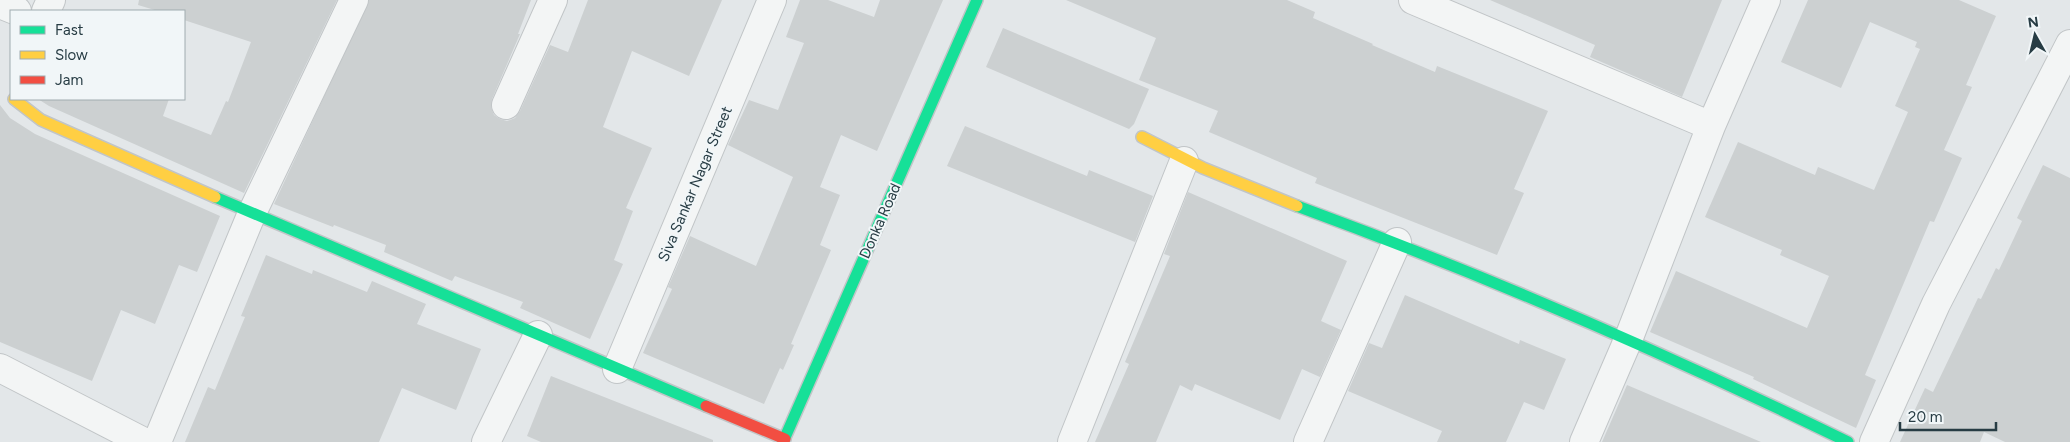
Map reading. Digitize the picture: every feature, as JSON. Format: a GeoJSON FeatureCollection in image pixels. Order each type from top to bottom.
{"type":"FeatureCollection","features":[{"type":"Feature","properties":{"kind":"street"},"geometry":{"type":"LineString","coordinates":[[157,442],[252,213],[354,0]]}},
{"type":"Feature","properties":{"kind":"street"},"geometry":{"type":"LineString","coordinates":[[506,105],[553,0]]}},
{"type":"Feature","properties":{"kind":"street","name":"Siva Sankar Nagar Street"},"geometry":{"type":"LineString","coordinates":[[617,369],[772,0]]}},
{"type":"Feature","properties":{"kind":"street","name":"Donka Road"},"geometry":{"type":"LineString","coordinates":[[784,440],[977,0]]}},
{"type":"Feature","properties":{"kind":"street"},"geometry":{"type":"LineString","coordinates":[[1413,0],[1445,6],[1711,126]]}},
{"type":"Feature","properties":{"kind":"street"},"geometry":{"type":"LineString","coordinates":[[1584,442],[1628,340],[1711,126],[1766,0]]}},
{"type":"Feature","properties":{"kind":"street"},"geometry":{"type":"LineString","coordinates":[[0,4],[15,10]]}},
{"type":"Feature","properties":{"kind":"street"},"geometry":{"type":"LineString","coordinates":[[1874,442],[1936,304],[2070,44]]}},
{"type":"Feature","properties":{"kind":"street"},"geometry":{"type":"LineString","coordinates":[[15,100],[41,120],[252,213],[784,440]]}},
{"type":"Feature","properties":{"kind":"street"},"geometry":{"type":"LineString","coordinates":[[1142,137],[1184,161],[1397,242],[1628,340],[1750,394],[1848,442]]}},
{"type":"Feature","properties":{"kind":"street"},"geometry":{"type":"LineString","coordinates":[[1072,442],[1184,161]]}},
{"type":"Feature","properties":{"kind":"street"},"geometry":{"type":"LineString","coordinates":[[1308,442],[1397,242]]}},
{"type":"Feature","properties":{"kind":"street"},"geometry":{"type":"LineString","coordinates":[[486,442],[538,335]]}},
{"type":"Feature","properties":{"kind":"street"},"geometry":{"type":"LineString","coordinates":[[0,368],[144,442]]}},
{"type":"Feature","properties":{"kind":"building"},"geometry":{"type":"Polygon","coordinates":[[[139,0],[337,0],[244,193],[49,106],[40,100],[169,100],[163,116],[211,135],[226,101],[228,102],[251,42],[185,20],[185,10],[155,10],[138,5],[139,0]]]}},
{"type":"Feature","properties":{"kind":"building"},"geometry":{"type":"Polygon","coordinates":[[[369,0],[531,0],[518,34],[520,34],[492,99],[491,107],[494,115],[507,121],[515,118],[520,111],[550,45],[568,52],[588,0],[722,0],[689,76],[632,51],[603,127],[652,148],[626,208],[633,211],[614,260],[623,264],[590,339],[520,308],[523,302],[455,276],[452,281],[384,252],[386,245],[274,204],[369,0]]]}},
{"type":"Feature","properties":{"kind":"building"},"geometry":{"type":"Polygon","coordinates":[[[800,0],[828,0],[874,17],[880,0],[943,0],[877,151],[841,135],[820,187],[840,195],[820,245],[831,250],[791,344],[794,345],[783,370],[780,368],[764,404],[643,353],[672,289],[668,287],[690,236],[756,266],[793,177],[728,145],[749,100],[778,110],[804,43],[786,37],[800,0]]]}},
{"type":"Feature","properties":{"kind":"building"},"geometry":{"type":"Polygon","coordinates":[[[1066,0],[1287,0],[1315,12],[1313,18],[1435,72],[1437,66],[1548,111],[1514,189],[1524,193],[1497,255],[1315,183],[1317,178],[1209,132],[1218,111],[1139,80],[1156,38],[1066,0]]]}},
{"type":"Feature","properties":{"kind":"building"},"geometry":{"type":"Polygon","coordinates":[[[1490,0],[1722,0],[1682,97],[1590,57],[1595,45],[1490,0]]]}},
{"type":"Feature","properties":{"kind":"building"},"geometry":{"type":"Polygon","coordinates":[[[1808,0],[1959,0],[1996,16],[1966,85],[1972,87],[1944,150],[1962,158],[1934,222],[1930,221],[1865,375],[1876,380],[1856,428],[1753,379],[1754,377],[1650,332],[1676,271],[1807,328],[1829,276],[1780,255],[1782,250],[1705,217],[1738,142],[1815,175],[1818,167],[1874,190],[1908,112],[1895,106],[1920,49],[1915,47],[1917,42],[1870,22],[1841,88],[1781,62],[1808,0]]]}},
{"type":"Feature","properties":{"kind":"building"},"geometry":{"type":"Polygon","coordinates":[[[1003,28],[1149,89],[1134,124],[1129,129],[986,67],[1003,28]]]}},
{"type":"Feature","properties":{"kind":"building"},"geometry":{"type":"Polygon","coordinates":[[[0,105],[10,118],[35,134],[220,216],[197,272],[179,265],[155,324],[121,310],[92,381],[0,342],[0,105]]]}},
{"type":"Feature","properties":{"kind":"building"},"geometry":{"type":"Polygon","coordinates":[[[965,126],[1087,176],[1089,170],[1153,196],[1135,242],[947,166],[965,126]]]}},
{"type":"Feature","properties":{"kind":"building"},"geometry":{"type":"Polygon","coordinates":[[[2043,165],[2070,178],[2070,442],[2005,442],[1984,432],[1980,442],[1900,442],[1925,388],[1933,392],[1978,298],[1981,299],[1996,268],[1999,270],[2022,221],[2017,218],[2043,165]]]}},
{"type":"Feature","properties":{"kind":"building"},"geometry":{"type":"Polygon","coordinates":[[[1188,192],[1347,261],[1321,321],[1341,330],[1320,377],[1302,369],[1280,420],[1195,384],[1192,391],[1180,385],[1156,442],[1095,442],[1129,364],[1125,362],[1170,256],[1164,254],[1188,192]]]}},
{"type":"Feature","properties":{"kind":"building"},"geometry":{"type":"Polygon","coordinates":[[[266,255],[312,274],[313,270],[367,292],[372,281],[426,304],[417,324],[481,349],[456,410],[402,388],[379,442],[185,442],[208,387],[215,390],[245,317],[241,316],[266,255]]]}},
{"type":"Feature","properties":{"kind":"building"},"geometry":{"type":"Polygon","coordinates":[[[1405,295],[1519,344],[1520,340],[1566,359],[1544,410],[1524,402],[1506,442],[1437,442],[1442,431],[1348,391],[1369,343],[1382,348],[1405,295]]]}},
{"type":"Feature","properties":{"kind":"building"},"geometry":{"type":"Polygon","coordinates":[[[551,376],[713,440],[713,442],[541,442],[527,436],[551,376]]]}},
{"type":"Feature","properties":{"kind":"building"},"geometry":{"type":"Polygon","coordinates":[[[1627,385],[1761,442],[1602,442],[1627,385]]]}},
{"type":"Feature","properties":{"kind":"traffic: fast"},"geometry":{"type":"LineString","coordinates":[[783,442],[977,0]]}},
{"type":"Feature","properties":{"kind":"traffic: fast"},"geometry":{"type":"LineString","coordinates":[[215,197],[706,406]]}},
{"type":"Feature","properties":{"kind":"traffic: fast"},"geometry":{"type":"LineString","coordinates":[[1297,206],[1367,232],[1576,317],[1780,409],[1848,442]]}},
{"type":"Feature","properties":{"kind":"traffic: slow"},"geometry":{"type":"LineString","coordinates":[[15,100],[41,120],[215,197]]}},
{"type":"Feature","properties":{"kind":"traffic: slow"},"geometry":{"type":"LineString","coordinates":[[1142,137],[1203,168],[1297,206]]}},
{"type":"Feature","properties":{"kind":"traffic: jam"},"geometry":{"type":"LineString","coordinates":[[706,406],[785,439]]}}]}
